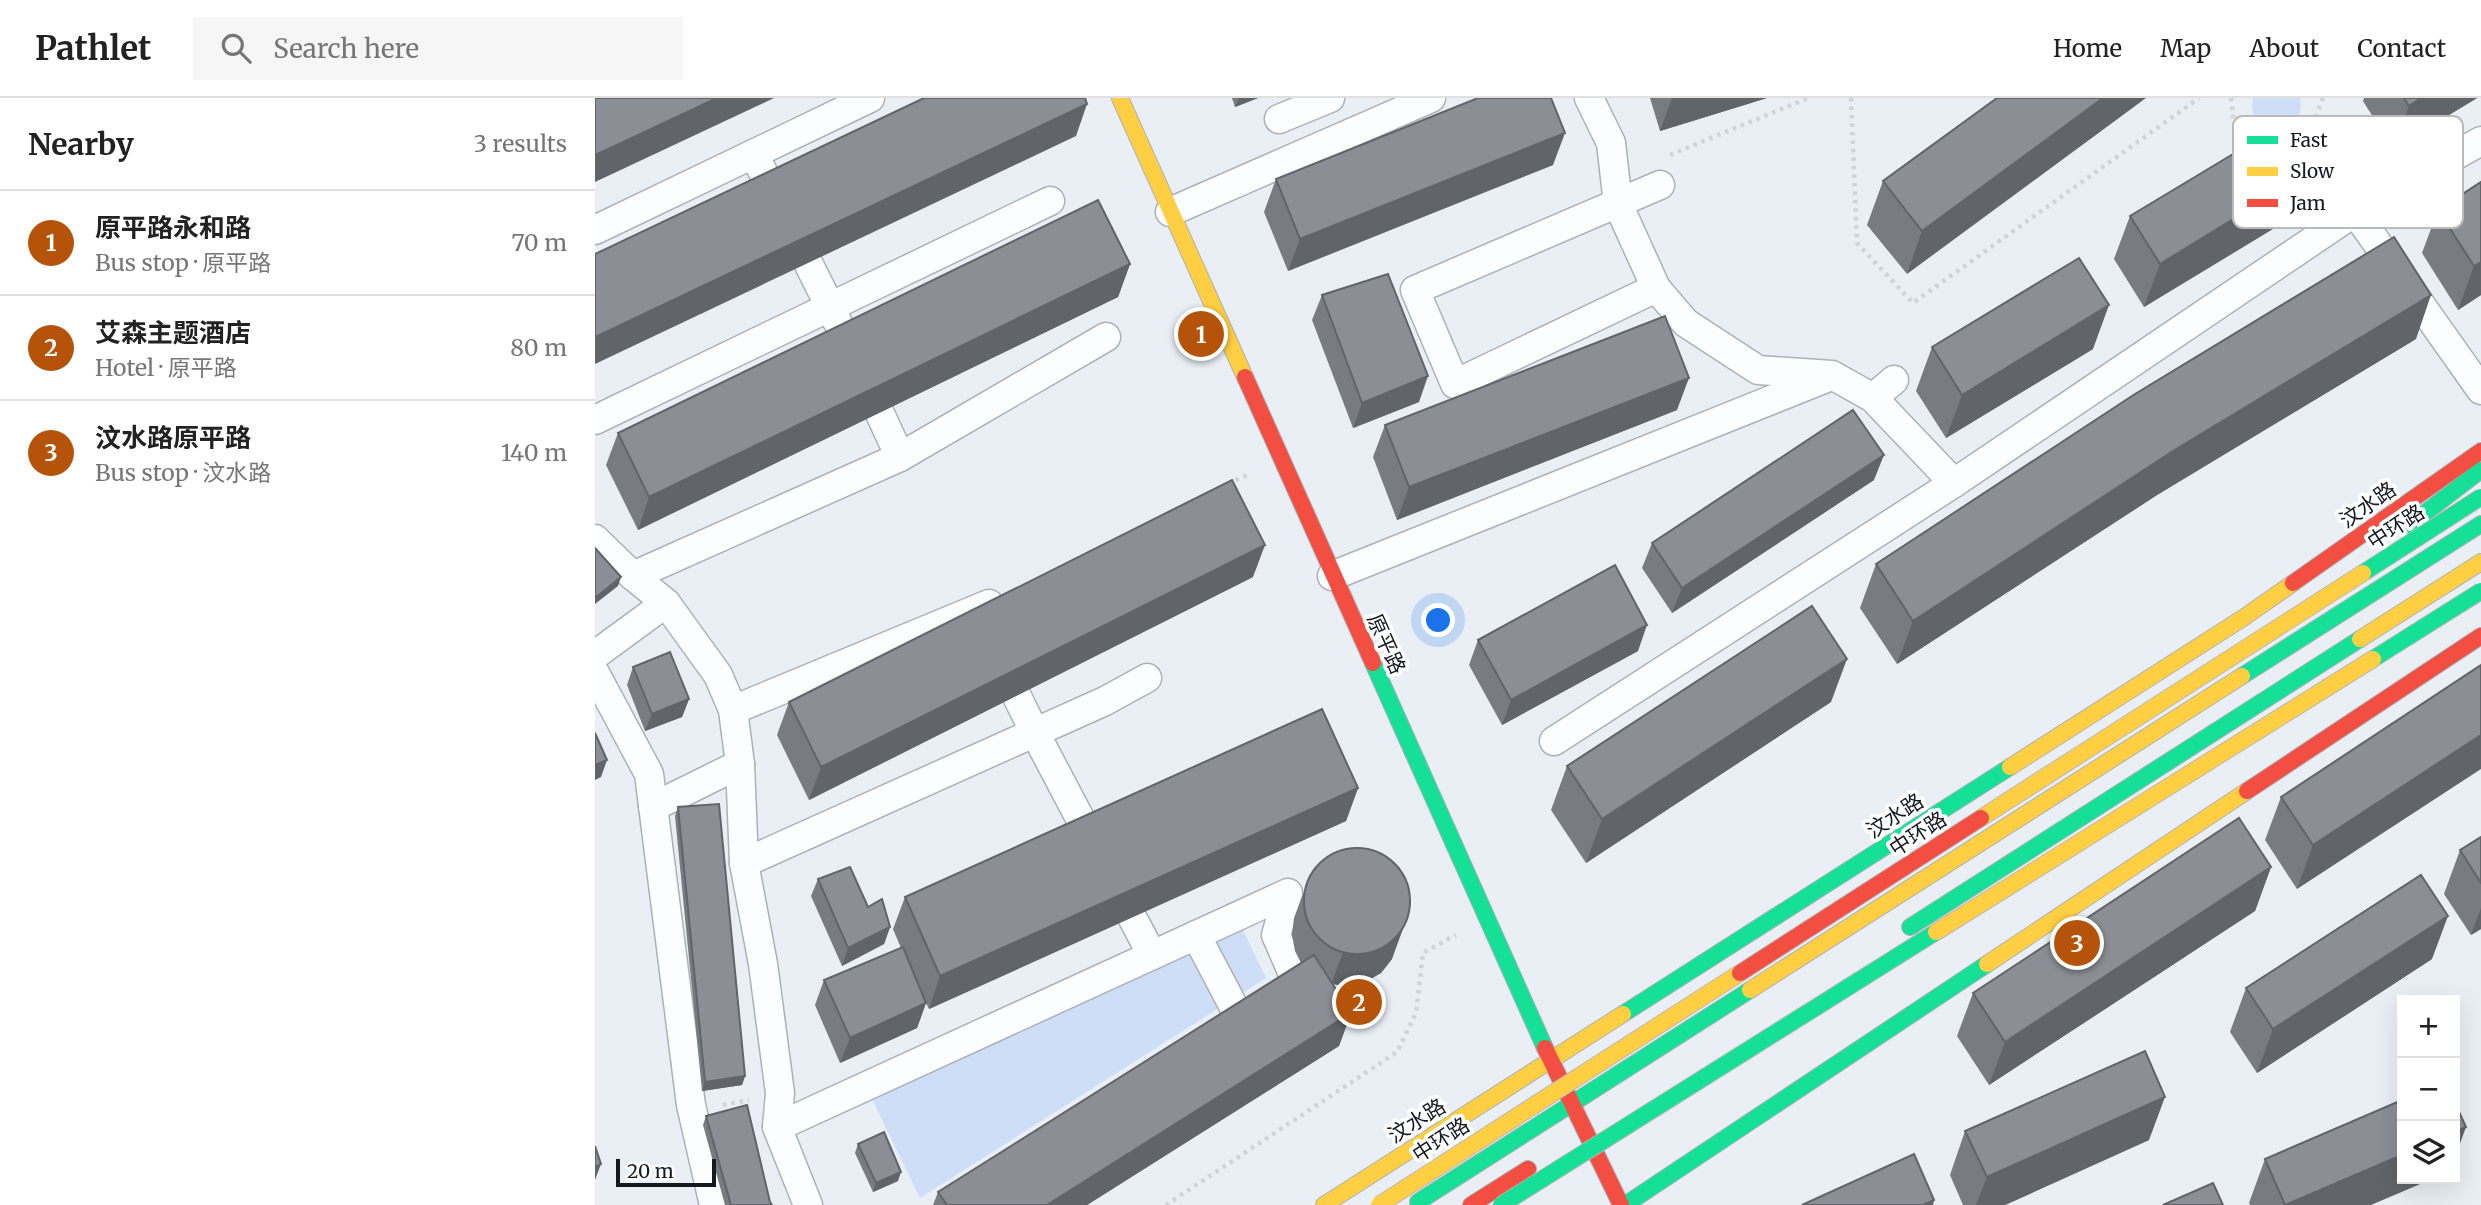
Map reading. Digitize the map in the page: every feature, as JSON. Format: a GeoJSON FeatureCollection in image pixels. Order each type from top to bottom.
{"type":"FeatureCollection","features":[{"type":"Feature","properties":{"kind":"main road","name":"原平路"},"geometry":{"type":"LineString","coordinates":[[1120,98],[1551,1061],[1623,1205]]}},
{"type":"Feature","properties":{"kind":"main road","name":"汶水路"},"geometry":{"type":"LineString","coordinates":[[1324,1205],[2243,618],[2481,451]]}},
{"type":"Feature","properties":{"kind":"main road"},"geometry":{"type":"LineString","coordinates":[[2279,627],[2481,470]]}},
{"type":"Feature","properties":{"kind":"main road","name":"中环路"},"geometry":{"type":"LineString","coordinates":[[1378,1205],[2481,497]]}},
{"type":"Feature","properties":{"kind":"main road"},"geometry":{"type":"LineString","coordinates":[[1414,1205],[2481,524]]}},
{"type":"Feature","properties":{"kind":"main road"},"geometry":{"type":"LineString","coordinates":[[1892,938],[2481,562]]}},
{"type":"Feature","properties":{"kind":"main road"},"geometry":{"type":"LineString","coordinates":[[1501,1205],[2481,591]]}},
{"type":"Feature","properties":{"kind":"main road"},"geometry":{"type":"LineString","coordinates":[[2175,719],[2243,618]]}},
{"type":"Feature","properties":{"kind":"main road"},"geometry":{"type":"LineString","coordinates":[[1623,1205],[2481,636]]}},
{"type":"Feature","properties":{"kind":"main road"},"geometry":{"type":"LineString","coordinates":[[1471,1205],[1681,1073]]}},
{"type":"Feature","properties":{"kind":"street"},"geometry":{"type":"LineString","coordinates":[[595,230],[870,98]]}},
{"type":"Feature","properties":{"kind":"street"},"geometry":{"type":"LineString","coordinates":[[1279,119],[1330,98]]}},
{"type":"Feature","properties":{"kind":"street"},"geometry":{"type":"LineString","coordinates":[[1170,212],[1430,98]]}},
{"type":"Feature","properties":{"kind":"street"},"geometry":{"type":"LineString","coordinates":[[1590,98],[1611,143],[1618,204],[1656,288],[1686,323],[1758,370],[1832,375],[1884,389],[1954,483]]}},
{"type":"Feature","properties":{"kind":"street"},"geometry":{"type":"LineString","coordinates":[[2463,151],[2481,141]]}},
{"type":"Feature","properties":{"kind":"street"},"geometry":{"type":"LineString","coordinates":[[754,154],[831,307],[900,457]]}},
{"type":"Feature","properties":{"kind":"street"},"geometry":{"type":"LineString","coordinates":[[1656,288],[1455,384],[1416,290],[1618,204],[1662,172]]}},
{"type":"Feature","properties":{"kind":"street"},"geometry":{"type":"LineString","coordinates":[[595,420],[1050,201]]}},
{"type":"Feature","properties":{"kind":"street"},"geometry":{"type":"LineString","coordinates":[[1554,741],[1954,483],[2331,228]]}},
{"type":"Feature","properties":{"kind":"street"},"geometry":{"type":"LineString","coordinates":[[2366,228],[2481,390]]}},
{"type":"Feature","properties":{"kind":"street"},"geometry":{"type":"LineString","coordinates":[[632,576],[900,457],[1106,337]]}},
{"type":"Feature","properties":{"kind":"street"},"geometry":{"type":"LineString","coordinates":[[1332,576],[1832,375]]}},
{"type":"Feature","properties":{"kind":"street"},"geometry":{"type":"LineString","coordinates":[[595,539],[632,576],[666,603],[718,675],[733,710],[740,764],[744,863],[763,964],[780,1093],[777,1127],[808,1205]]}},
{"type":"Feature","properties":{"kind":"street"},"geometry":{"type":"LineString","coordinates":[[733,710],[975,611],[1011,592]]}},
{"type":"Feature","properties":{"kind":"street"},"geometry":{"type":"LineString","coordinates":[[595,655],[666,603]]}},
{"type":"Feature","properties":{"kind":"street"},"geometry":{"type":"LineString","coordinates":[[975,611],[1035,733],[1152,955]]}},
{"type":"Feature","properties":{"kind":"street"},"geometry":{"type":"LineString","coordinates":[[595,673],[649,774],[692,1111],[714,1205]]}},
{"type":"Feature","properties":{"kind":"street"},"geometry":{"type":"LineString","coordinates":[[744,863],[1105,701],[1147,678]]}},
{"type":"Feature","properties":{"kind":"street"},"geometry":{"type":"LineString","coordinates":[[653,807],[740,764]]}},
{"type":"Feature","properties":{"kind":"street"},"geometry":{"type":"LineString","coordinates":[[777,1127],[1288,893],[1276,934],[1293,974]]}},
{"type":"Feature","properties":{"kind":"street"},"geometry":{"type":"LineString","coordinates":[[1196,935],[1236,1011]]}},
{"type":"Feature","properties":{"kind":"path"},"geometry":{"type":"LineString","coordinates":[[1662,172],[1808,98]]}},
{"type":"Feature","properties":{"kind":"path"},"geometry":{"type":"LineString","coordinates":[[1851,98],[1857,243],[1913,303],[2199,98]]}},
{"type":"Feature","properties":{"kind":"path"},"geometry":{"type":"LineString","coordinates":[[2231,98],[2233,116]]}},
{"type":"Feature","properties":{"kind":"path"},"geometry":{"type":"LineString","coordinates":[[2316,116],[2323,98]]}},
{"type":"Feature","properties":{"kind":"path"},"geometry":{"type":"LineString","coordinates":[[1227,484],[1280,459]]}},
{"type":"Feature","properties":{"kind":"path"},"geometry":{"type":"LineString","coordinates":[[1166,1205],[1397,1052],[1416,1013],[1423,953],[1487,919]]}},
{"type":"Feature","properties":{"kind":"path"},"geometry":{"type":"LineString","coordinates":[[692,1111],[780,1093]]}},
{"type":"Feature","properties":{"kind":"shaded area"},"geometry":{"type":"Polygon","coordinates":[[[2253,98],[2300,98],[2298,116],[2255,116],[2253,98]]]}},
{"type":"Feature","properties":{"kind":"shaded area"},"geometry":{"type":"Polygon","coordinates":[[[1242,928],[1266,978],[920,1198],[870,1095],[1242,928]]]}},
{"type":"Feature","properties":{"kind":"building"},"geometry":{"type":"Polygon","coordinates":[[[595,98],[717,98],[595,155],[595,98]]]}},
{"type":"Feature","properties":{"kind":"building"},"geometry":{"type":"Polygon","coordinates":[[[924,98],[1085,98],[1087,104],[595,337],[595,254],[924,98]]]}},
{"type":"Feature","properties":{"kind":"building"},"geometry":{"type":"Polygon","coordinates":[[[1478,98],[1551,98],[1565,133],[1300,239],[1276,179],[1478,98]]]}},
{"type":"Feature","properties":{"kind":"building"},"geometry":{"type":"Polygon","coordinates":[[[1997,98],[2103,98],[1922,231],[1883,181],[1997,98]]]}},
{"type":"Feature","properties":{"kind":"building"},"geometry":{"type":"Polygon","coordinates":[[[2404,98],[2421,98],[2409,106],[2404,98]]]}},
{"type":"Feature","properties":{"kind":"building"},"geometry":{"type":"Polygon","coordinates":[[[2233,154],[2233,219],[2160,264],[2130,216],[2233,154]]]}},
{"type":"Feature","properties":{"kind":"building"},"geometry":{"type":"Polygon","coordinates":[[[2481,182],[2481,262],[2474,266],[2450,228],[2463,228],[2463,194],[2481,182]]]}},
{"type":"Feature","properties":{"kind":"building"},"geometry":{"type":"Polygon","coordinates":[[[1098,200],[1130,264],[649,497],[618,433],[1098,200]]]}},
{"type":"Feature","properties":{"kind":"building"},"geometry":{"type":"Polygon","coordinates":[[[2394,237],[2431,295],[2173,451],[1913,621],[1876,564],[2135,394],[2394,237]]]}},
{"type":"Feature","properties":{"kind":"building"},"geometry":{"type":"Polygon","coordinates":[[[2079,258],[2109,305],[1962,395],[1932,347],[2079,258]]]}},
{"type":"Feature","properties":{"kind":"building"},"geometry":{"type":"Polygon","coordinates":[[[1388,274],[1428,376],[1362,403],[1322,295],[1388,274]]]}},
{"type":"Feature","properties":{"kind":"building"},"geometry":{"type":"Polygon","coordinates":[[[1665,316],[1689,378],[1409,487],[1385,425],[1665,316]]]}},
{"type":"Feature","properties":{"kind":"building"},"geometry":{"type":"Polygon","coordinates":[[[1853,410],[1884,455],[1682,588],[1652,543],[1853,410]]]}},
{"type":"Feature","properties":{"kind":"building"},"geometry":{"type":"Polygon","coordinates":[[[1232,480],[1265,545],[821,767],[789,702],[1232,480]]]}},
{"type":"Feature","properties":{"kind":"building"},"geometry":{"type":"Polygon","coordinates":[[[595,548],[621,577],[595,598],[595,548]]]}},
{"type":"Feature","properties":{"kind":"building"},"geometry":{"type":"Polygon","coordinates":[[[1615,565],[1647,625],[1511,700],[1478,640],[1615,565]]]}},
{"type":"Feature","properties":{"kind":"building"},"geometry":{"type":"Polygon","coordinates":[[[1812,606],[1847,659],[1602,819],[1567,766],[1812,606]]]}},
{"type":"Feature","properties":{"kind":"building"},"geometry":{"type":"Polygon","coordinates":[[[670,652],[689,699],[652,714],[633,667],[670,652]]]}},
{"type":"Feature","properties":{"kind":"building"},"geometry":{"type":"Polygon","coordinates":[[[2481,665],[2481,735],[2313,845],[2281,797],[2481,665]]]}},
{"type":"Feature","properties":{"kind":"building"},"geometry":{"type":"Polygon","coordinates":[[[1322,709],[1358,788],[940,976],[905,897],[1322,709]]]}},
{"type":"Feature","properties":{"kind":"building"},"geometry":{"type":"Polygon","coordinates":[[[595,733],[607,760],[595,765],[595,733]]]}},
{"type":"Feature","properties":{"kind":"building"},"geometry":{"type":"Polygon","coordinates":[[[719,804],[745,1076],[705,1082],[678,807],[719,804]]]}},
{"type":"Feature","properties":{"kind":"building"},"geometry":{"type":"Polygon","coordinates":[[[2239,818],[2271,867],[2005,1042],[1973,993],[2239,818]]]}},
{"type":"Feature","properties":{"kind":"building"},"geometry":{"type":"Polygon","coordinates":[[[2481,837],[2481,883],[2460,850],[2481,837]]]}},
{"type":"Feature","properties":{"kind":"building"},"geometry":{"type":"Polygon","coordinates":[[[1357,848],[1377,852],[1394,864],[1406,881],[1410,901],[1406,921],[1394,938],[1377,950],[1357,954],[1337,950],[1320,938],[1308,921],[1304,901],[1308,881],[1320,864],[1337,852],[1357,848]]]}},
{"type":"Feature","properties":{"kind":"building"},"geometry":{"type":"Polygon","coordinates":[[[850,867],[868,907],[882,899],[890,927],[848,948],[818,879],[850,867]]]}},
{"type":"Feature","properties":{"kind":"building"},"geometry":{"type":"Polygon","coordinates":[[[2421,875],[2448,916],[2273,1029],[2246,988],[2421,875]]]}},
{"type":"Feature","properties":{"kind":"building"},"geometry":{"type":"Polygon","coordinates":[[[903,947],[926,1003],[850,1038],[824,980],[903,947]]]}},
{"type":"Feature","properties":{"kind":"building"},"geometry":{"type":"Polygon","coordinates":[[[1314,955],[1351,1013],[1047,1205],[947,1205],[938,1192],[1314,955]]]}},
{"type":"Feature","properties":{"kind":"building"},"geometry":{"type":"Polygon","coordinates":[[[2145,1051],[2165,1097],[1987,1177],[1965,1131],[2145,1051]]]}},
{"type":"Feature","properties":{"kind":"building"},"geometry":{"type":"Polygon","coordinates":[[[2397,1102],[2397,1157],[2285,1205],[2265,1159],[2397,1102]]]}},
{"type":"Feature","properties":{"kind":"building"},"geometry":{"type":"Polygon","coordinates":[[[747,1105],[772,1205],[731,1205],[706,1116],[747,1105]]]}},
{"type":"Feature","properties":{"kind":"building"},"geometry":{"type":"Polygon","coordinates":[[[2460,1114],[2466,1127],[2460,1130],[2460,1114]]]}},
{"type":"Feature","properties":{"kind":"building"},"geometry":{"type":"Polygon","coordinates":[[[884,1132],[901,1172],[876,1183],[858,1144],[884,1132]]]}},
{"type":"Feature","properties":{"kind":"building"},"geometry":{"type":"Polygon","coordinates":[[[595,1146],[601,1164],[595,1167],[595,1146]]]}},
{"type":"Feature","properties":{"kind":"building"},"geometry":{"type":"Polygon","coordinates":[[[1914,1154],[1934,1200],[1923,1205],[1802,1205],[1914,1154]]]}},
{"type":"Feature","properties":{"kind":"building"},"geometry":{"type":"Polygon","coordinates":[[[2213,1183],[2223,1205],[2163,1205],[2213,1183]]]}},
{"type":"Feature","properties":{"kind":"traffic: fast"},"geometry":{"type":"LineString","coordinates":[[2408,526],[2481,470]]}},
{"type":"Feature","properties":{"kind":"traffic: fast"},"geometry":{"type":"LineString","coordinates":[[2363,573],[2481,497]]}},
{"type":"Feature","properties":{"kind":"traffic: fast"},"geometry":{"type":"LineString","coordinates":[[2242,676],[2481,524]]}},
{"type":"Feature","properties":{"kind":"traffic: fast"},"geometry":{"type":"LineString","coordinates":[[2373,659],[2481,591]]}},
{"type":"Feature","properties":{"kind":"traffic: fast"},"geometry":{"type":"LineString","coordinates":[[1910,927],[2360,639]]}},
{"type":"Feature","properties":{"kind":"traffic: fast"},"geometry":{"type":"LineString","coordinates":[[1373,663],[1545,1048]]}},
{"type":"Feature","properties":{"kind":"traffic: fast"},"geometry":{"type":"LineString","coordinates":[[1623,1014],[2010,767]]}},
{"type":"Feature","properties":{"kind":"traffic: fast"},"geometry":{"type":"LineString","coordinates":[[1501,1205],[1936,932]]}},
{"type":"Feature","properties":{"kind":"traffic: fast"},"geometry":{"type":"LineString","coordinates":[[1625,1205],[1987,964]]}},
{"type":"Feature","properties":{"kind":"traffic: fast"},"geometry":{"type":"LineString","coordinates":[[1418,1202],[1750,990]]}},
{"type":"Feature","properties":{"kind":"traffic: slow"},"geometry":{"type":"LineString","coordinates":[[1120,98],[1245,377]]}},
{"type":"Feature","properties":{"kind":"traffic: slow"},"geometry":{"type":"LineString","coordinates":[[2360,639],[2481,562]]}},
{"type":"Feature","properties":{"kind":"traffic: slow"},"geometry":{"type":"LineString","coordinates":[[1981,818],[2363,573]]}},
{"type":"Feature","properties":{"kind":"traffic: slow"},"geometry":{"type":"LineString","coordinates":[[2010,767],[2293,583]]}},
{"type":"Feature","properties":{"kind":"traffic: slow"},"geometry":{"type":"LineString","coordinates":[[1936,932],[2373,659]]}},
{"type":"Feature","properties":{"kind":"traffic: slow"},"geometry":{"type":"LineString","coordinates":[[1750,990],[2242,676]]}},
{"type":"Feature","properties":{"kind":"traffic: slow"},"geometry":{"type":"LineString","coordinates":[[1987,964],[2247,791]]}},
{"type":"Feature","properties":{"kind":"traffic: slow"},"geometry":{"type":"LineString","coordinates":[[1379,1205],[1740,973]]}},
{"type":"Feature","properties":{"kind":"traffic: slow"},"geometry":{"type":"LineString","coordinates":[[1324,1205],[1623,1014]]}},
{"type":"Feature","properties":{"kind":"traffic: jam"},"geometry":{"type":"LineString","coordinates":[[1245,377],[1373,663]]}},
{"type":"Feature","properties":{"kind":"traffic: jam"},"geometry":{"type":"LineString","coordinates":[[2293,583],[2481,451]]}},
{"type":"Feature","properties":{"kind":"traffic: jam"},"geometry":{"type":"LineString","coordinates":[[2247,791],[2481,636]]}},
{"type":"Feature","properties":{"kind":"traffic: jam"},"geometry":{"type":"LineString","coordinates":[[1740,973],[1981,818]]}},
{"type":"Feature","properties":{"kind":"traffic: jam"},"geometry":{"type":"LineString","coordinates":[[1545,1048],[1621,1205]]}},
{"type":"Feature","properties":{"kind":"traffic: jam"},"geometry":{"type":"LineString","coordinates":[[1471,1205],[1528,1169]]}},
{"type":"Feature","properties":{"kind":"place","name":"原平路永和路"},"geometry":{"type":"Point","coordinates":[1201,334]}},
{"type":"Feature","properties":{"kind":"place","name":"汶水路原平路"},"geometry":{"type":"Point","coordinates":[2077,943]}},
{"type":"Feature","properties":{"kind":"place","name":"艾森主题酒店"},"geometry":{"type":"Point","coordinates":[1359,1002]}}]}
